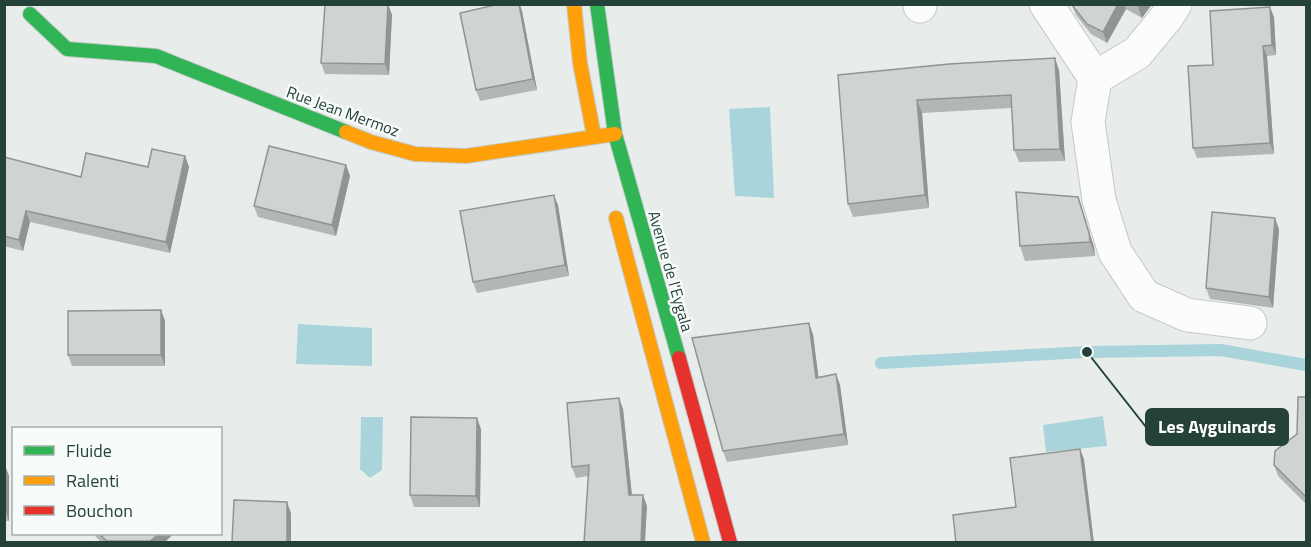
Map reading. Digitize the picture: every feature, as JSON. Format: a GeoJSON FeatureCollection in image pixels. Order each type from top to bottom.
{"type":"FeatureCollection","features":[{"type":"Feature","properties":{"kind":"street"},"geometry":{"type":"LineString","coordinates":[[574,4],[580,63],[596,142]]}},
{"type":"Feature","properties":{"kind":"street","name":"Avenue de l'Eygala"},"geometry":{"type":"LineString","coordinates":[[597,4],[615,134],[730,543]]}},
{"type":"Feature","properties":{"kind":"street"},"geometry":{"type":"LineString","coordinates":[[1046,4],[1095,78],[1088,122],[1099,200],[1114,252],[1144,296],[1187,315],[1250,323]]}},
{"type":"Feature","properties":{"kind":"street"},"geometry":{"type":"LineString","coordinates":[[1095,78],[1137,52],[1175,4]]}},
{"type":"Feature","properties":{"kind":"street","name":"Rue Jean Mermoz"},"geometry":{"type":"LineString","coordinates":[[30,14],[67,49],[156,56],[371,142],[415,154],[466,156],[596,142],[615,134]]}},
{"type":"Feature","properties":{"kind":"street"},"geometry":{"type":"LineString","coordinates":[[612,202],[703,543]]}},
{"type":"Feature","properties":{"kind":"water"},"geometry":{"type":"Polygon","coordinates":[[[770,107],[774,198],[735,196],[729,109],[770,107]]]}},
{"type":"Feature","properties":{"kind":"water"},"geometry":{"type":"Polygon","coordinates":[[[298,324],[372,328],[372,366],[296,364],[298,324]]]}},
{"type":"Feature","properties":{"kind":"water"},"geometry":{"type":"Polygon","coordinates":[[[1103,416],[1107,446],[1046,452],[1043,425],[1103,416]]]}},
{"type":"Feature","properties":{"kind":"water"},"geometry":{"type":"Polygon","coordinates":[[[361,417],[383,417],[382,470],[370,478],[360,469],[361,417]]]}},
{"type":"Feature","properties":{"kind":"building"},"geometry":{"type":"Polygon","coordinates":[[[325,4],[388,4],[385,64],[321,63],[325,4]]]}},
{"type":"Feature","properties":{"kind":"building"},"geometry":{"type":"Polygon","coordinates":[[[499,4],[519,4],[533,79],[476,90],[460,13],[499,4]]]}},
{"type":"Feature","properties":{"kind":"building"},"geometry":{"type":"Polygon","coordinates":[[[1118,4],[1103,32],[1087,24],[1072,5],[1118,4]]]}},
{"type":"Feature","properties":{"kind":"building"},"geometry":{"type":"Polygon","coordinates":[[[1270,7],[1272,45],[1263,46],[1270,143],[1193,148],[1188,66],[1213,65],[1210,11],[1270,7]]]}},
{"type":"Feature","properties":{"kind":"building"},"geometry":{"type":"Polygon","coordinates":[[[1055,58],[1060,149],[1014,150],[1011,95],[917,100],[925,195],[848,204],[838,75],[949,64],[1055,58]]]}},
{"type":"Feature","properties":{"kind":"building"},"geometry":{"type":"Polygon","coordinates":[[[269,146],[346,165],[332,225],[254,206],[269,146]]]}},
{"type":"Feature","properties":{"kind":"building"},"geometry":{"type":"Polygon","coordinates":[[[152,149],[185,156],[166,242],[26,211],[19,240],[4,236],[4,157],[81,177],[86,153],[148,167],[152,149]]]}},
{"type":"Feature","properties":{"kind":"building"},"geometry":{"type":"Polygon","coordinates":[[[1016,192],[1078,197],[1090,242],[1020,246],[1016,192]]]}},
{"type":"Feature","properties":{"kind":"building"},"geometry":{"type":"Polygon","coordinates":[[[554,195],[565,265],[473,282],[460,211],[554,195]]]}},
{"type":"Feature","properties":{"kind":"building"},"geometry":{"type":"Polygon","coordinates":[[[1212,212],[1275,218],[1269,297],[1206,288],[1212,212]]]}},
{"type":"Feature","properties":{"kind":"building"},"geometry":{"type":"Polygon","coordinates":[[[161,310],[161,355],[68,355],[68,311],[161,310]]]}},
{"type":"Feature","properties":{"kind":"building"},"geometry":{"type":"Polygon","coordinates":[[[809,323],[816,378],[836,374],[844,434],[723,451],[692,338],[809,323]]]}},
{"type":"Feature","properties":{"kind":"building"},"geometry":{"type":"Polygon","coordinates":[[[1298,397],[1306,397],[1306,497],[1274,465],[1275,451],[1297,434],[1298,397]]]}},
{"type":"Feature","properties":{"kind":"building"},"geometry":{"type":"Polygon","coordinates":[[[619,398],[629,495],[643,495],[641,543],[584,543],[589,465],[572,467],[567,403],[619,398]]]}},
{"type":"Feature","properties":{"kind":"building"},"geometry":{"type":"Polygon","coordinates":[[[411,417],[477,418],[476,496],[410,495],[411,417]]]}},
{"type":"Feature","properties":{"kind":"building"},"geometry":{"type":"Polygon","coordinates":[[[1080,449],[1092,543],[956,543],[953,515],[1016,507],[1010,458],[1080,449]]]}},
{"type":"Feature","properties":{"kind":"building"},"geometry":{"type":"Polygon","coordinates":[[[234,500],[287,502],[287,543],[232,543],[234,500]]]}},
{"type":"Feature","properties":{"kind":"building"},"geometry":{"type":"Polygon","coordinates":[[[100,535],[158,535],[150,541],[107,541],[100,535]]]}},
{"type":"Feature","properties":{"kind":"waterway"},"geometry":{"type":"LineString","coordinates":[[881,363],[1087,352],[1221,350],[1306,365]]}},
{"type":"Feature","properties":{"kind":"traffic: fast"},"geometry":{"type":"LineString","coordinates":[[597,4],[615,134],[679,358]]}},
{"type":"Feature","properties":{"kind":"traffic: fast"},"geometry":{"type":"LineString","coordinates":[[30,14],[67,49],[156,56],[346,132]]}},
{"type":"Feature","properties":{"kind":"traffic: slow"},"geometry":{"type":"LineString","coordinates":[[574,4],[580,63],[594,136]]}},
{"type":"Feature","properties":{"kind":"traffic: slow"},"geometry":{"type":"LineString","coordinates":[[346,132],[371,142],[415,154],[466,156],[615,134]]}},
{"type":"Feature","properties":{"kind":"traffic: slow"},"geometry":{"type":"LineString","coordinates":[[616,218],[703,542]]}},
{"type":"Feature","properties":{"kind":"traffic: jam"},"geometry":{"type":"LineString","coordinates":[[679,358],[730,542]]}},
{"type":"Feature","properties":{"kind":"place","name":"Les Ayguinards"},"geometry":{"type":"Point","coordinates":[1087,352]}}]}
